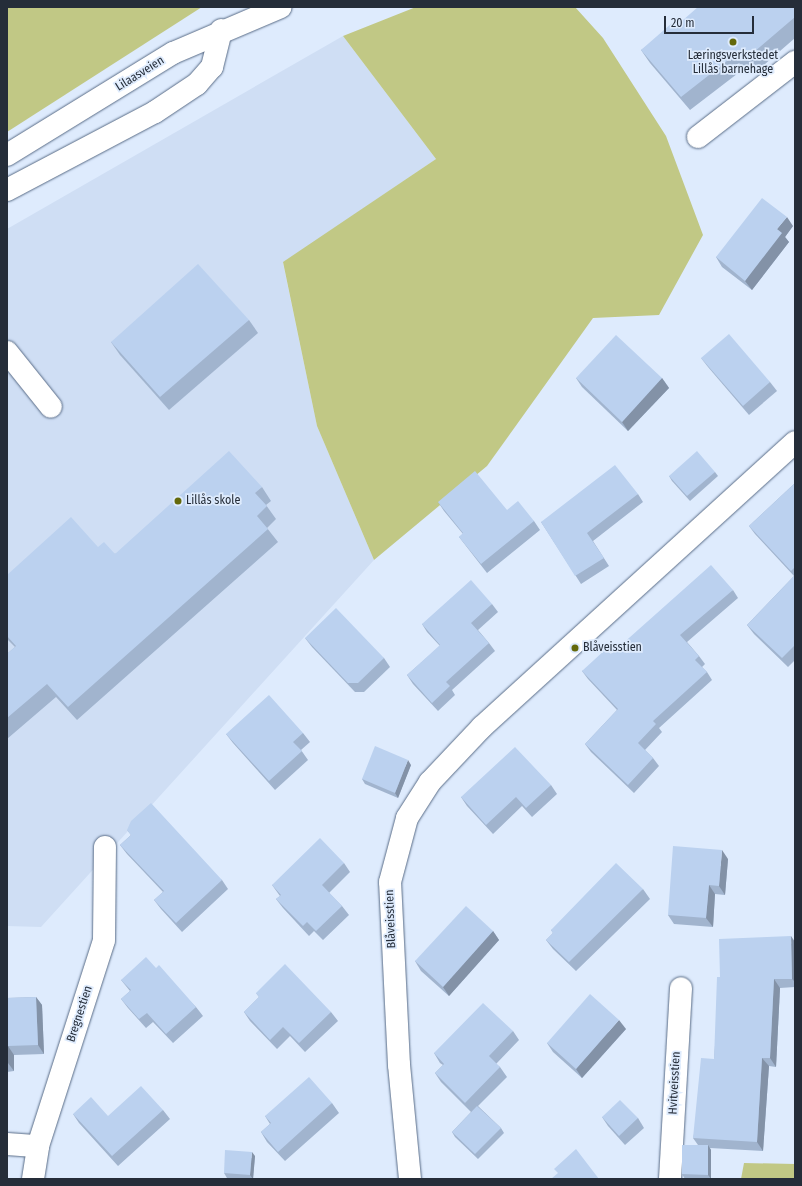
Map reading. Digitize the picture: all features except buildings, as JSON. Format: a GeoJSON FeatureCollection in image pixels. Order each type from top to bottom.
{"type":"FeatureCollection","features":[{"type":"Feature","properties":{"kind":"street","name":"Lilaasveien"},"geometry":{"type":"LineString","coordinates":[[7,155],[173,53],[221,30],[281,7]]}},
{"type":"Feature","properties":{"kind":"street"},"geometry":{"type":"LineString","coordinates":[[7,190],[148,116],[197,84],[212,68],[221,30]]}},
{"type":"Feature","properties":{"kind":"street"},"geometry":{"type":"LineString","coordinates":[[698,137],[795,62]]}},
{"type":"Feature","properties":{"kind":"street"},"geometry":{"type":"LineString","coordinates":[[7,352],[51,407]]}},
{"type":"Feature","properties":{"kind":"street","name":"Blåveisstien"},"geometry":{"type":"LineString","coordinates":[[410,1179],[399,1065],[390,882],[407,818],[430,782],[482,727],[795,442]]}},
{"type":"Feature","properties":{"kind":"street","name":"Bregnestien"},"geometry":{"type":"LineString","coordinates":[[33,1179],[38,1146],[104,940],[105,847]]}},
{"type":"Feature","properties":{"kind":"street","name":"Hvitveisstien"},"geometry":{"type":"LineString","coordinates":[[670,1179],[680,988]]}},
{"type":"Feature","properties":{"kind":"street"},"geometry":{"type":"LineString","coordinates":[[7,1144],[38,1146]]}},
{"type":"Feature","properties":{"kind":"shaded area","name":"Lillås skole"},"geometry":{"type":"Polygon","coordinates":[[[343,36],[436,159],[283,263],[317,426],[374,560],[41,927],[7,926],[7,229],[343,36]]]}},
{"type":"Feature","properties":{"kind":"green space"},"geometry":{"type":"Polygon","coordinates":[[[7,7],[202,7],[7,132],[7,7]]]}},
{"type":"Feature","properties":{"kind":"green space"},"geometry":{"type":"Polygon","coordinates":[[[416,7],[575,7],[603,38],[666,136],[703,235],[659,315],[593,318],[487,466],[374,560],[317,426],[283,262],[436,159],[343,36],[416,7]]]}},
{"type":"Feature","properties":{"kind":"green space"},"geometry":{"type":"Polygon","coordinates":[[[744,1163],[795,1164],[795,1179],[741,1179],[744,1163]]]}},
{"type":"Feature","properties":{"kind":"place","name":"Læringsverkstedet Lillås barnehage"},"geometry":{"type":"Point","coordinates":[733,42]}},
{"type":"Feature","properties":{"kind":"place","name":"Lillås skole"},"geometry":{"type":"Point","coordinates":[178,501]}},
{"type":"Feature","properties":{"kind":"place","name":"Blåveisstien"},"geometry":{"type":"Point","coordinates":[575,648]}}]}
